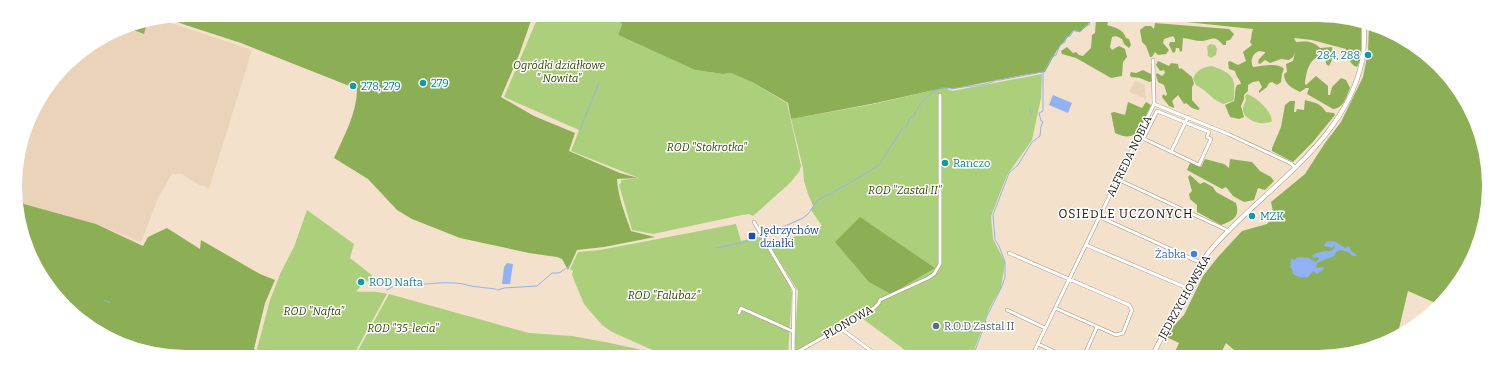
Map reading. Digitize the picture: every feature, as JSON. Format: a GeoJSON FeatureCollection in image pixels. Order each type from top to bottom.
{"type":"FeatureCollection","features":[{"type":"Feature","properties":{"kind":"main road","name":"JĘDRZYCHOWSKA"},"geometry":{"type":"LineString","coordinates":[[1155,350],[1187,288],[1211,249],[1316,146],[1338,119],[1356,82],[1364,53],[1364,29]]}},
{"type":"Feature","properties":{"kind":"street","name":"ALFREDA NOBLA"},"geometry":{"type":"LineString","coordinates":[[1035,350],[1154,104],[1153,60]]}},
{"type":"Feature","properties":{"kind":"street","name":"PLONOWA"},"geometry":{"type":"LineString","coordinates":[[802,350],[874,308],[880,300],[928,278],[934,274],[940,264],[940,95]]}},
{"type":"Feature","properties":{"kind":"street"},"geometry":{"type":"LineString","coordinates":[[1154,104],[1228,134],[1290,163],[1295,167]]}},
{"type":"Feature","properties":{"kind":"street"},"geometry":{"type":"LineString","coordinates":[[1138,136],[1143,139],[1199,165],[1211,139],[1207,137],[1209,132],[1157,111],[1143,139]]}},
{"type":"Feature","properties":{"kind":"street"},"geometry":{"type":"LineString","coordinates":[[1172,152],[1188,117]]}},
{"type":"Feature","properties":{"kind":"street"},"geometry":{"type":"LineString","coordinates":[[1117,179],[1229,231]]}},
{"type":"Feature","properties":{"kind":"street"},"geometry":{"type":"LineString","coordinates":[[1100,217],[1201,263]]}},
{"type":"Feature","properties":{"kind":"street"},"geometry":{"type":"LineString","coordinates":[[754,222],[794,290],[793,350]]}},
{"type":"Feature","properties":{"kind":"street"},"geometry":{"type":"LineString","coordinates":[[1086,245],[1187,288]]}},
{"type":"Feature","properties":{"kind":"street"},"geometry":{"type":"LineString","coordinates":[[1009,253],[1129,305],[1132,310],[1122,333],[1116,335],[1055,308]]}},
{"type":"Feature","properties":{"kind":"street"},"geometry":{"type":"LineString","coordinates":[[1195,260],[1197,256]]}},
{"type":"Feature","properties":{"kind":"street"},"geometry":{"type":"LineString","coordinates":[[739,313],[741,308],[792,331]]}},
{"type":"Feature","properties":{"kind":"street"},"geometry":{"type":"LineString","coordinates":[[1007,310],[1045,328]]}},
{"type":"Feature","properties":{"kind":"street"},"geometry":{"type":"LineString","coordinates":[[1087,350],[1097,327]]}},
{"type":"Feature","properties":{"kind":"street"},"geometry":{"type":"LineString","coordinates":[[840,328],[870,350]]}},
{"type":"Feature","properties":{"kind":"street"},"geometry":{"type":"LineString","coordinates":[[1038,344],[1051,350]]}},
{"type":"Feature","properties":{"kind":"shaded area"},"geometry":{"type":"Polygon","coordinates":[[[170,23],[252,50],[209,189],[202,185],[201,186],[182,174],[172,174],[158,198],[141,242],[96,224],[24,204],[22,197],[22,175],[25,154],[34,123],[56,86],[70,70],[86,56],[104,44],[123,34],[134,31],[143,34],[145,28],[170,23]]]}},
{"type":"Feature","properties":{"kind":"shaded area"},"geometry":{"type":"Polygon","coordinates":[[[1135,81],[1145,85],[1146,99],[1129,92],[1135,81]]]}},
{"type":"Feature","properties":{"kind":"green space"},"geometry":{"type":"Polygon","coordinates":[[[176,22],[531,22],[519,55],[501,97],[534,116],[575,133],[569,151],[620,173],[638,178],[617,179],[622,205],[631,231],[655,237],[604,247],[577,250],[568,270],[562,259],[557,257],[529,253],[460,238],[412,219],[397,210],[368,179],[334,158],[346,133],[355,107],[357,89],[241,43],[176,22]]]}},
{"type":"Feature","properties":{"kind":"green space","name":"ROD \"Stokrotka\""},"geometry":{"type":"Polygon","coordinates":[[[536,22],[620,22],[622,24],[618,35],[695,70],[723,74],[731,73],[754,83],[787,103],[801,166],[799,172],[790,183],[753,216],[749,214],[742,215],[653,234],[632,230],[619,185],[621,180],[639,178],[571,151],[579,130],[504,97],[536,22]]]}},
{"type":"Feature","properties":{"kind":"green space"},"geometry":{"type":"Polygon","coordinates":[[[620,22],[1089,22],[1080,32],[1073,31],[1057,50],[1045,72],[952,89],[939,89],[791,119],[788,103],[754,83],[731,73],[723,74],[695,70],[618,35],[622,24],[620,22]]]}},
{"type":"Feature","properties":{"kind":"green space"},"geometry":{"type":"Polygon","coordinates":[[[1096,22],[1108,22],[1107,25],[1119,29],[1126,38],[1129,39],[1131,45],[1129,48],[1124,44],[1122,39],[1116,36],[1112,37],[1110,47],[1112,50],[1119,46],[1125,49],[1127,57],[1123,62],[1122,76],[1111,78],[1076,58],[1062,54],[1061,51],[1067,47],[1073,53],[1076,52],[1083,56],[1091,48],[1092,35],[1095,33],[1096,22]]]}},
{"type":"Feature","properties":{"kind":"green space"},"geometry":{"type":"Polygon","coordinates":[[[1186,22],[1329,22],[1361,28],[1361,59],[1357,67],[1348,59],[1345,52],[1346,49],[1312,40],[1294,38],[1296,42],[1309,42],[1320,48],[1332,47],[1333,58],[1329,66],[1326,64],[1326,57],[1316,58],[1310,64],[1306,74],[1305,84],[1306,85],[1316,76],[1328,86],[1328,95],[1330,95],[1332,87],[1341,78],[1346,80],[1350,88],[1340,107],[1333,109],[1307,94],[1309,88],[1306,88],[1300,92],[1287,83],[1284,77],[1284,74],[1287,72],[1286,64],[1293,61],[1295,52],[1293,57],[1289,60],[1281,59],[1270,63],[1265,60],[1260,64],[1258,63],[1259,59],[1265,52],[1259,51],[1252,58],[1253,67],[1270,65],[1281,67],[1284,69],[1281,82],[1277,85],[1272,82],[1269,83],[1267,87],[1259,93],[1262,87],[1259,81],[1248,85],[1248,91],[1244,95],[1241,106],[1244,117],[1239,119],[1230,117],[1225,105],[1234,101],[1236,87],[1237,85],[1241,84],[1235,71],[1229,69],[1228,62],[1230,61],[1238,65],[1246,61],[1243,52],[1252,45],[1250,42],[1253,29],[1186,22]]]}},
{"type":"Feature","properties":{"kind":"green space"},"geometry":{"type":"Polygon","coordinates":[[[1155,23],[1229,29],[1234,34],[1230,40],[1226,41],[1226,45],[1223,45],[1215,38],[1204,41],[1196,41],[1183,38],[1182,51],[1180,52],[1179,48],[1176,48],[1175,52],[1173,53],[1169,45],[1170,42],[1175,42],[1173,36],[1164,39],[1163,43],[1169,50],[1166,54],[1158,55],[1155,52],[1152,57],[1150,57],[1146,46],[1142,42],[1140,30],[1145,26],[1151,26],[1154,29],[1155,23]]]}},
{"type":"Feature","properties":{"kind":"green space"},"geometry":{"type":"Polygon","coordinates":[[[146,27],[144,34],[135,31],[146,27]]]}},
{"type":"Feature","properties":{"kind":"green space"},"geometry":{"type":"Polygon","coordinates":[[[1369,30],[1391,39],[1418,56],[1434,70],[1448,86],[1470,123],[1481,165],[1482,197],[1479,218],[1470,249],[1460,268],[1448,286],[1434,302],[1408,291],[1399,329],[1381,338],[1371,341],[1350,347],[1329,350],[1234,350],[1226,343],[1222,350],[1176,350],[1179,343],[1164,336],[1184,315],[1203,276],[1218,257],[1242,231],[1267,224],[1274,216],[1271,202],[1305,174],[1325,143],[1341,122],[1363,77],[1368,52],[1369,30]]]}},
{"type":"Feature","properties":{"kind":"green space"},"geometry":{"type":"Polygon","coordinates":[[[1210,44],[1215,45],[1217,49],[1216,55],[1211,58],[1207,55],[1207,47],[1210,44]]]}},
{"type":"Feature","properties":{"kind":"green space"},"geometry":{"type":"Polygon","coordinates":[[[1158,61],[1169,66],[1171,63],[1178,64],[1179,69],[1181,68],[1192,77],[1194,84],[1192,87],[1192,100],[1200,109],[1198,110],[1192,108],[1186,103],[1184,104],[1178,95],[1172,101],[1174,108],[1169,106],[1162,97],[1163,94],[1166,96],[1167,94],[1164,85],[1158,82],[1156,75],[1157,73],[1162,76],[1165,73],[1164,70],[1160,71],[1156,65],[1158,61]]]}},
{"type":"Feature","properties":{"kind":"green space"},"geometry":{"type":"Polygon","coordinates":[[[1212,66],[1228,73],[1231,76],[1234,84],[1233,101],[1223,104],[1196,85],[1193,79],[1196,73],[1203,68],[1212,66]]]}},
{"type":"Feature","properties":{"kind":"green space"},"geometry":{"type":"Polygon","coordinates":[[[1143,70],[1151,74],[1152,81],[1149,82],[1140,78],[1131,77],[1130,75],[1131,72],[1136,73],[1143,70]]]}},
{"type":"Feature","properties":{"kind":"green space","name":"ROD \"Zastal II\""},"geometry":{"type":"Polygon","coordinates":[[[1042,74],[1041,98],[1032,140],[1007,175],[991,216],[993,239],[1005,262],[1001,288],[990,307],[974,350],[905,350],[859,316],[798,350],[794,350],[798,291],[770,246],[822,226],[811,210],[813,206],[804,181],[803,168],[791,119],[869,105],[939,89],[945,88],[952,91],[1042,74]]]}},
{"type":"Feature","properties":{"kind":"green space"},"geometry":{"type":"Polygon","coordinates":[[[1247,94],[1255,98],[1263,105],[1269,113],[1272,121],[1261,123],[1246,117],[1243,107],[1246,100],[1245,96],[1247,94]]]}},
{"type":"Feature","properties":{"kind":"green space"},"geometry":{"type":"Polygon","coordinates":[[[1305,100],[1317,104],[1326,112],[1334,113],[1335,115],[1312,143],[1293,162],[1272,151],[1272,148],[1281,127],[1285,105],[1290,101],[1295,101],[1294,112],[1296,112],[1297,109],[1304,110],[1305,100]]]}},
{"type":"Feature","properties":{"kind":"green space"},"geometry":{"type":"Polygon","coordinates":[[[1128,102],[1142,108],[1146,102],[1151,105],[1139,130],[1135,134],[1123,136],[1115,133],[1111,113],[1114,112],[1125,115],[1128,102]]]}},
{"type":"Feature","properties":{"kind":"green space"},"geometry":{"type":"Polygon","coordinates":[[[1205,159],[1224,164],[1229,168],[1230,159],[1252,162],[1260,171],[1271,177],[1274,181],[1265,190],[1258,188],[1254,200],[1244,202],[1233,196],[1226,187],[1222,189],[1187,170],[1190,163],[1201,167],[1205,159]]]}},
{"type":"Feature","properties":{"kind":"green space"},"geometry":{"type":"Polygon","coordinates":[[[1190,175],[1200,184],[1204,182],[1213,187],[1216,192],[1236,203],[1237,212],[1233,220],[1221,225],[1197,212],[1197,205],[1190,199],[1189,194],[1192,191],[1188,177],[1190,175]]]}},
{"type":"Feature","properties":{"kind":"green space"},"geometry":{"type":"Polygon","coordinates":[[[22,201],[24,204],[96,224],[143,246],[148,237],[167,228],[200,249],[201,240],[260,274],[275,280],[265,303],[254,349],[255,350],[165,349],[123,338],[104,328],[86,316],[70,302],[56,286],[44,268],[34,249],[25,218],[22,201]]]}},
{"type":"Feature","properties":{"kind":"green space","name":"ROD \"Nafta\""},"geometry":{"type":"Polygon","coordinates":[[[307,210],[354,244],[350,258],[373,276],[356,291],[387,294],[356,350],[257,349],[270,300],[281,272],[294,247],[307,210]]]}},
{"type":"Feature","properties":{"kind":"green space"},"geometry":{"type":"Polygon","coordinates":[[[860,217],[935,268],[891,294],[869,282],[835,242],[860,217]]]}},
{"type":"Feature","properties":{"kind":"green space","name":"ROD \"Falubaz\""},"geometry":{"type":"Polygon","coordinates":[[[736,224],[741,241],[760,236],[789,284],[792,293],[788,350],[652,350],[612,332],[602,325],[584,304],[572,275],[573,271],[570,269],[578,252],[600,250],[736,224]]]}},
{"type":"Feature","properties":{"kind":"green space","name":"ROD \"35-lecia\""},"geometry":{"type":"Polygon","coordinates":[[[389,294],[529,333],[572,336],[641,350],[358,350],[389,294]]]}},
{"type":"Feature","properties":{"kind":"water"},"geometry":{"type":"Polygon","coordinates":[[[1053,95],[1072,103],[1068,113],[1049,105],[1053,95]]]}},
{"type":"Feature","properties":{"kind":"water"},"geometry":{"type":"Polygon","coordinates":[[[1326,242],[1336,242],[1345,248],[1349,246],[1351,251],[1358,256],[1353,256],[1348,252],[1341,250],[1336,252],[1334,256],[1317,263],[1316,268],[1323,267],[1324,269],[1317,274],[1313,271],[1307,278],[1299,277],[1293,274],[1290,267],[1291,259],[1295,260],[1296,258],[1307,257],[1316,262],[1319,259],[1318,257],[1314,258],[1312,256],[1314,254],[1323,251],[1331,251],[1335,247],[1335,245],[1332,248],[1324,246],[1326,242]]]}},
{"type":"Feature","properties":{"kind":"water"},"geometry":{"type":"Polygon","coordinates":[[[507,263],[513,264],[510,284],[502,284],[504,267],[507,263]]]}},
{"type":"Feature","properties":{"kind":"waterway"},"geometry":{"type":"LineString","coordinates":[[975,350],[986,318],[1005,277],[1005,262],[995,240],[993,215],[1009,173],[1018,165],[1032,142],[1040,136],[1043,122],[1041,121],[1039,113],[1043,111],[1043,73],[1052,57],[1056,55],[1060,45],[1065,42],[1066,37],[1070,36],[1074,30],[1080,32],[1085,26],[1089,25],[1090,22]]}},
{"type":"Feature","properties":{"kind":"waterway"},"geometry":{"type":"LineString","coordinates":[[941,88],[952,89],[981,85],[996,80],[1042,72]]}},
{"type":"Feature","properties":{"kind":"waterway"},"geometry":{"type":"LineString","coordinates":[[592,100],[599,83]]}},
{"type":"Feature","properties":{"kind":"waterway"},"geometry":{"type":"LineString","coordinates":[[765,235],[803,218],[808,214],[818,200],[879,165],[921,103],[934,91],[940,89]]}},
{"type":"Feature","properties":{"kind":"waterway"},"geometry":{"type":"LineString","coordinates":[[585,117],[591,102]]}},
{"type":"Feature","properties":{"kind":"waterway"},"geometry":{"type":"LineString","coordinates":[[1030,108],[1031,115]]}},
{"type":"Feature","properties":{"kind":"waterway"},"geometry":{"type":"LineString","coordinates":[[580,130],[584,119]]}},
{"type":"Feature","properties":{"kind":"waterway"},"geometry":{"type":"LineString","coordinates":[[717,248],[761,237]]}},
{"type":"Feature","properties":{"kind":"waterway"},"geometry":{"type":"LineString","coordinates":[[567,268],[570,265]]}},
{"type":"Feature","properties":{"kind":"waterway"},"geometry":{"type":"LineString","coordinates":[[387,290],[402,281],[407,284],[414,285],[458,283],[498,290],[504,288],[537,286],[552,273],[559,273],[565,269]]}},
{"type":"Feature","properties":{"kind":"waterway"},"geometry":{"type":"LineString","coordinates":[[104,300],[110,303]]}},
{"type":"Feature","properties":{"kind":"place","name":"284, 288"},"geometry":{"type":"Point","coordinates":[1368,55]}},
{"type":"Feature","properties":{"kind":"place","name":"279"},"geometry":{"type":"Point","coordinates":[423,83]}},
{"type":"Feature","properties":{"kind":"place","name":"278, 279"},"geometry":{"type":"Point","coordinates":[353,86]}},
{"type":"Feature","properties":{"kind":"place","name":"Ranczo"},"geometry":{"type":"Point","coordinates":[945,163]}},
{"type":"Feature","properties":{"kind":"place","name":"MZK"},"geometry":{"type":"Point","coordinates":[1252,216]}},
{"type":"Feature","properties":{"kind":"place","name":"Jędrzychów działki"},"geometry":{"type":"Point","coordinates":[752,236]}},
{"type":"Feature","properties":{"kind":"place","name":"Żabka"},"geometry":{"type":"Point","coordinates":[1194,254]}},
{"type":"Feature","properties":{"kind":"place","name":"ROD Nafta"},"geometry":{"type":"Point","coordinates":[361,282]}},
{"type":"Feature","properties":{"kind":"place","name":"R.O.D Zastal II"},"geometry":{"type":"Point","coordinates":[936,326]}},
{"type":"Feature","properties":{"kind":"district","name":"OSIEDLE UCZONYCH"},"geometry":{"type":"Point","coordinates":[1126,214]}},
{"type":"Feature","properties":{"kind":"park label","name":"Ogródki działkowe \" Nowita\""},"geometry":{"type":"Point","coordinates":[559,71]}}]}
